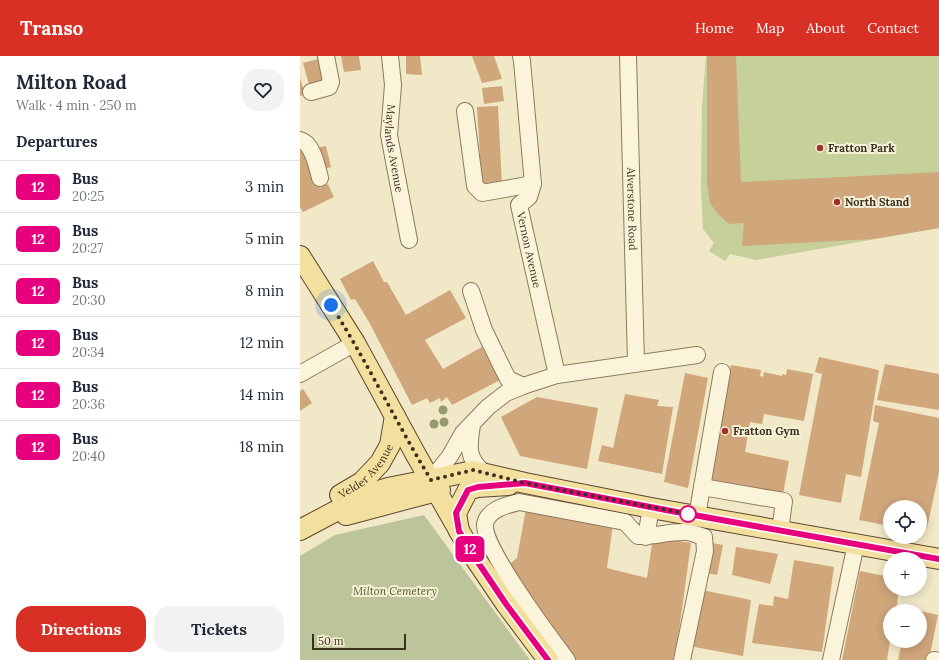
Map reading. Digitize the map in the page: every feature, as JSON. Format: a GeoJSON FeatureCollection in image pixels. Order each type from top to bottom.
{"type":"FeatureCollection","features":[{"type":"Feature","properties":{"kind":"main road"},"geometry":{"type":"LineString","coordinates":[[300,256],[355,342],[473,555],[506,604],[548,660]]}},
{"type":"Feature","properties":{"kind":"main road","name":"Velder Avenue"},"geometry":{"type":"LineString","coordinates":[[300,530],[319,507],[362,482],[380,463],[390,445],[395,416]]}},
{"type":"Feature","properties":{"kind":"main road"},"geometry":{"type":"LineString","coordinates":[[434,486],[466,471],[473,470],[525,483],[651,508],[939,559]]}},
{"type":"Feature","properties":{"kind":"main road"},"geometry":{"type":"LineString","coordinates":[[434,486],[463,485],[485,482],[525,483]]}},
{"type":"Feature","properties":{"kind":"main road"},"geometry":{"type":"LineString","coordinates":[[459,531],[456,513],[468,490],[478,487],[525,483]]}},
{"type":"Feature","properties":{"kind":"main road","name":"Velder Avenue"},"geometry":{"type":"LineString","coordinates":[[300,530],[434,486]]}},
{"type":"Feature","properties":{"kind":"street"},"geometry":{"type":"LineString","coordinates":[[311,92],[329,87],[331,82],[326,56]]}},
{"type":"Feature","properties":{"kind":"street","name":"Maylands Avenue"},"geometry":{"type":"LineString","coordinates":[[390,56],[393,85],[388,135],[409,240]]}},
{"type":"Feature","properties":{"kind":"street"},"geometry":{"type":"LineString","coordinates":[[465,111],[475,186],[482,193],[533,184],[522,61],[520,56]]}},
{"type":"Feature","properties":{"kind":"street","name":"Alverstone Road"},"geometry":{"type":"LineString","coordinates":[[628,56],[636,362]]}},
{"type":"Feature","properties":{"kind":"street"},"geometry":{"type":"LineString","coordinates":[[300,140],[306,143],[311,151],[320,178]]}},
{"type":"Feature","properties":{"kind":"street","name":"Vernon Avenue"},"geometry":{"type":"LineString","coordinates":[[533,184],[529,197],[519,205],[557,375]]}},
{"type":"Feature","properties":{"kind":"street"},"geometry":{"type":"LineString","coordinates":[[471,291],[484,330],[508,379],[523,386]]}},
{"type":"Feature","properties":{"kind":"street"},"geometry":{"type":"LineString","coordinates":[[300,374],[355,342]]}},
{"type":"Feature","properties":{"kind":"street"},"geometry":{"type":"LineString","coordinates":[[434,486],[463,433],[488,407],[506,393],[557,375],[636,362],[697,355]]}},
{"type":"Feature","properties":{"kind":"street"},"geometry":{"type":"LineString","coordinates":[[697,516],[722,372]]}},
{"type":"Feature","properties":{"kind":"street"},"geometry":{"type":"LineString","coordinates":[[472,423],[468,449],[473,462],[483,472]]}},
{"type":"Feature","properties":{"kind":"street"},"geometry":{"type":"LineString","coordinates":[[702,487],[784,501],[780,531]]}},
{"type":"Feature","properties":{"kind":"street"},"geometry":{"type":"LineString","coordinates":[[567,660],[501,565],[486,532],[485,524],[492,513],[504,506],[519,502],[625,522],[638,536],[646,537],[660,533],[684,531],[704,537],[705,551],[682,660]]}},
{"type":"Feature","properties":{"kind":"street"},"geometry":{"type":"LineString","coordinates":[[646,537],[651,508]]}},
{"type":"Feature","properties":{"kind":"street"},"geometry":{"type":"LineString","coordinates":[[831,660],[856,544]]}},
{"type":"Feature","properties":{"kind":"green space","name":"Fratton Park"},"geometry":{"type":"Polygon","coordinates":[[[706,56],[939,56],[939,228],[756,260],[730,254],[725,261],[709,251],[714,243],[703,229],[701,190],[702,105],[706,56]]]}},
{"type":"Feature","properties":{"kind":"green space","name":"Milton Cemetery"},"geometry":{"type":"Polygon","coordinates":[[[424,515],[530,660],[300,660],[300,556],[335,535],[424,515]]]}},
{"type":"Feature","properties":{"kind":"building"},"geometry":{"type":"Polygon","coordinates":[[[341,56],[359,56],[361,70],[344,72],[341,56]]]}},
{"type":"Feature","properties":{"kind":"building"},"geometry":{"type":"Polygon","coordinates":[[[406,56],[420,56],[422,75],[406,74],[406,56]]]}},
{"type":"Feature","properties":{"kind":"building"},"geometry":{"type":"Polygon","coordinates":[[[472,56],[494,56],[502,79],[482,83],[472,56]]]}},
{"type":"Feature","properties":{"kind":"building","name":"North Stand"},"geometry":{"type":"Polygon","coordinates":[[[707,56],[736,56],[741,182],[939,172],[939,228],[873,239],[742,246],[744,223],[729,224],[717,213],[710,203],[707,182],[707,56]]]}},
{"type":"Feature","properties":{"kind":"building"},"geometry":{"type":"Polygon","coordinates":[[[322,58],[328,79],[309,84],[303,63],[322,58]]]}},
{"type":"Feature","properties":{"kind":"building"},"geometry":{"type":"Polygon","coordinates":[[[300,78],[305,94],[300,96],[300,78]]]}},
{"type":"Feature","properties":{"kind":"building"},"geometry":{"type":"Polygon","coordinates":[[[502,86],[504,101],[484,104],[482,88],[502,86]]]}},
{"type":"Feature","properties":{"kind":"building"},"geometry":{"type":"Polygon","coordinates":[[[498,106],[502,186],[482,188],[477,107],[498,106]]]}},
{"type":"Feature","properties":{"kind":"building"},"geometry":{"type":"Polygon","coordinates":[[[300,146],[320,188],[328,184],[334,197],[303,212],[300,207],[300,146]]]}},
{"type":"Feature","properties":{"kind":"building"},"geometry":{"type":"Polygon","coordinates":[[[326,146],[331,167],[320,170],[315,148],[326,146]]]}},
{"type":"Feature","properties":{"kind":"building"},"geometry":{"type":"Polygon","coordinates":[[[373,261],[384,282],[387,282],[406,315],[450,290],[466,318],[425,340],[443,369],[482,347],[500,380],[452,405],[447,397],[441,402],[440,398],[430,403],[427,398],[412,405],[369,322],[355,299],[351,300],[340,279],[373,261]]]}},
{"type":"Feature","properties":{"kind":"building"},"geometry":{"type":"Polygon","coordinates":[[[819,357],[879,370],[861,477],[846,474],[841,503],[799,495],[822,374],[815,372],[819,357]]]}},
{"type":"Feature","properties":{"kind":"building"},"geometry":{"type":"Polygon","coordinates":[[[885,364],[939,374],[939,410],[877,400],[885,364]]]}},
{"type":"Feature","properties":{"kind":"building"},"geometry":{"type":"Polygon","coordinates":[[[731,365],[761,370],[760,376],[763,377],[764,372],[782,376],[782,374],[786,375],[787,369],[813,374],[804,421],[764,414],[762,424],[750,422],[745,452],[789,461],[783,494],[709,481],[731,365]]]}},
{"type":"Feature","properties":{"kind":"building"},"geometry":{"type":"Polygon","coordinates":[[[685,373],[708,378],[688,488],[664,482],[685,373]]]}},
{"type":"Feature","properties":{"kind":"building"},"geometry":{"type":"Polygon","coordinates":[[[303,389],[312,403],[300,411],[300,391],[303,389]]]}},
{"type":"Feature","properties":{"kind":"building"},"geometry":{"type":"Polygon","coordinates":[[[625,394],[659,400],[657,406],[673,407],[662,474],[598,461],[602,445],[613,448],[625,394]]]}},
{"type":"Feature","properties":{"kind":"building"},"geometry":{"type":"Polygon","coordinates":[[[537,397],[598,408],[587,469],[520,456],[501,417],[537,397]]]}},
{"type":"Feature","properties":{"kind":"building"},"geometry":{"type":"Polygon","coordinates":[[[875,405],[939,418],[939,472],[927,528],[927,500],[883,500],[883,525],[859,520],[879,423],[873,421],[875,405]]]}},
{"type":"Feature","properties":{"kind":"building"},"geometry":{"type":"Polygon","coordinates":[[[526,509],[613,524],[607,568],[647,578],[653,537],[691,543],[675,660],[572,660],[508,565],[517,558],[526,509]]]}},
{"type":"Feature","properties":{"kind":"building"},"geometry":{"type":"Polygon","coordinates":[[[707,542],[723,545],[717,575],[702,572],[707,542]]]}},
{"type":"Feature","properties":{"kind":"building"},"geometry":{"type":"Polygon","coordinates":[[[736,547],[778,554],[770,584],[732,575],[736,547]]]}},
{"type":"Feature","properties":{"kind":"building"},"geometry":{"type":"Polygon","coordinates":[[[794,560],[834,567],[822,652],[752,643],[759,604],[773,606],[774,596],[788,599],[794,560]]]}},
{"type":"Feature","properties":{"kind":"building"},"geometry":{"type":"Polygon","coordinates":[[[860,571],[883,576],[883,596],[898,596],[897,604],[883,604],[883,648],[889,648],[887,660],[842,660],[860,571]]]}},
{"type":"Feature","properties":{"kind":"building"},"geometry":{"type":"Polygon","coordinates":[[[702,590],[751,600],[743,656],[689,646],[702,590]]]}},
{"type":"Feature","properties":{"kind":"building"},"geometry":{"type":"Polygon","coordinates":[[[927,613],[938,615],[929,660],[898,660],[901,648],[927,648],[927,613]]]}},
{"type":"Feature","properties":{"kind":"bus line","name":"12"},"geometry":{"type":"LineString","coordinates":[[548,660],[506,604],[473,555],[459,531],[456,513],[468,490],[478,487],[525,483],[939,559]]}},
{"type":"Feature","properties":{"kind":"place","name":"Fratton Park"},"geometry":{"type":"Point","coordinates":[820,148]}},
{"type":"Feature","properties":{"kind":"place","name":"North Stand"},"geometry":{"type":"Point","coordinates":[837,202]}},
{"type":"Feature","properties":{"kind":"place","name":"Fratton Gym"},"geometry":{"type":"Point","coordinates":[725,431]}},
{"type":"Feature","properties":{"kind":"route"},"geometry":{"type":"LineString","coordinates":[[331,305],[355,342],[431,480],[473,470],[525,483],[688,514]]}}]}
